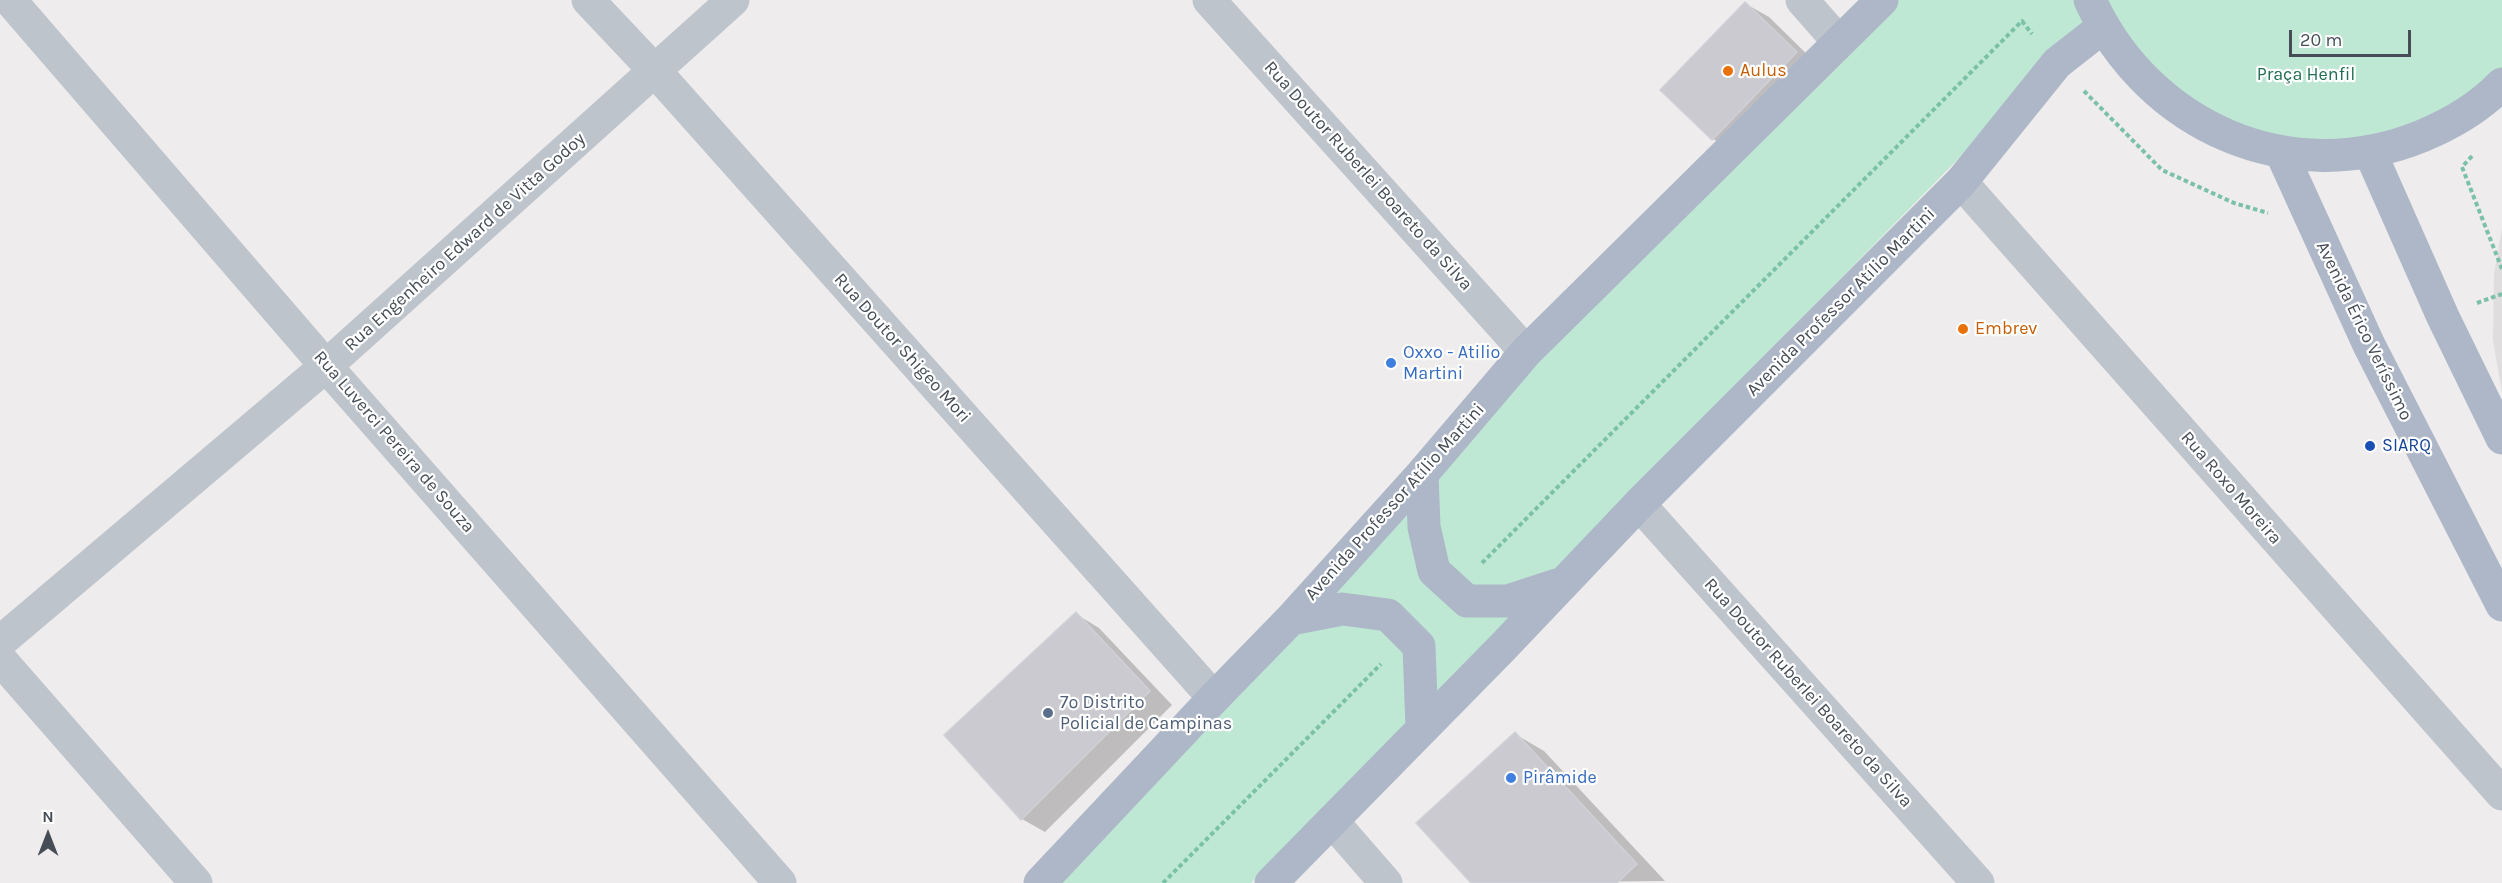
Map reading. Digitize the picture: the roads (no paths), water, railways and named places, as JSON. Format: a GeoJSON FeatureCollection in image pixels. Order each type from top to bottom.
{"type":"FeatureCollection","features":[{"type":"Feature","properties":{"kind":"main road","name":"Avenida Professor Atílio Martini"},"geometry":{"type":"LineString","coordinates":[[1040,883],[1291,619],[1422,474],[1526,352],[1882,0]]}},
{"type":"Feature","properties":{"kind":"main road","name":"Avenida Professor Atílio Martini"},"geometry":{"type":"LineString","coordinates":[[1271,883],[1639,504],[1961,182],[2096,13]]}},
{"type":"Feature","properties":{"kind":"main road"},"geometry":{"type":"LineString","coordinates":[[2096,13],[2136,72],[2178,109],[2227,136],[2282,152],[2311,155],[2370,152],[2404,143],[2437,130],[2468,112],[2502,84]]}},
{"type":"Feature","properties":{"kind":"main road","name":"Avenida Érico Veríssimo"},"geometry":{"type":"LineString","coordinates":[[2282,152],[2383,374],[2502,605]]}},
{"type":"Feature","properties":{"kind":"main road"},"geometry":{"type":"LineString","coordinates":[[2370,152],[2443,317],[2502,438]]}},
{"type":"Feature","properties":{"kind":"main road"},"geometry":{"type":"LineString","coordinates":[[1422,474],[1424,527],[1434,571],[1467,601],[1508,602],[1561,584]]}},
{"type":"Feature","properties":{"kind":"main road"},"geometry":{"type":"LineString","coordinates":[[1291,619],[1342,609],[1388,615],[1419,646],[1422,728]]}},
{"type":"Feature","properties":{"kind":"street","name":"Rua Luverci Pereira de Souza"},"geometry":{"type":"LineString","coordinates":[[10,0],[326,366],[780,883]]}},
{"type":"Feature","properties":{"kind":"street","name":"Rua Doutor Shigeo Mori"},"geometry":{"type":"LineString","coordinates":[[588,0],[655,71],[1214,698]]}},
{"type":"Feature","properties":{"kind":"street","name":"Rua Engenheiro Edward de Vitta Godoy"},"geometry":{"type":"LineString","coordinates":[[0,642],[326,366],[733,0]]}},
{"type":"Feature","properties":{"kind":"street","name":"Rua Doutor Ruberlei Boareto da Silva"},"geometry":{"type":"LineString","coordinates":[[1209,0],[1526,352]]}},
{"type":"Feature","properties":{"kind":"street"},"geometry":{"type":"LineString","coordinates":[[1802,0],[1838,41]]}},
{"type":"Feature","properties":{"kind":"street","name":"Rua Roxo Moreira"},"geometry":{"type":"LineString","coordinates":[[1961,182],[2502,794]]}},
{"type":"Feature","properties":{"kind":"street","name":"Rua Doutor Ruberlei Boareto da Silva"},"geometry":{"type":"LineString","coordinates":[[1639,504],[1977,883]]}},
{"type":"Feature","properties":{"kind":"street"},"geometry":{"type":"LineString","coordinates":[[0,659],[196,883]]}},
{"type":"Feature","properties":{"kind":"street"},"geometry":{"type":"LineString","coordinates":[[1332,821],[1386,883]]}},
{"type":"Feature","properties":{"kind":"place","name":"Aulus"},"geometry":{"type":"Point","coordinates":[1728,71]}},
{"type":"Feature","properties":{"kind":"place","name":"Embrev"},"geometry":{"type":"Point","coordinates":[1963,329]}},
{"type":"Feature","properties":{"kind":"place","name":"Oxxo - Atilio Martini"},"geometry":{"type":"Point","coordinates":[1391,363]}},
{"type":"Feature","properties":{"kind":"place","name":"SIARQ"},"geometry":{"type":"Point","coordinates":[2370,446]}},
{"type":"Feature","properties":{"kind":"place","name":"7º Distrito Policial de Campinas"},"geometry":{"type":"Point","coordinates":[1048,713]}},
{"type":"Feature","properties":{"kind":"place","name":"Pirâmide"},"geometry":{"type":"Point","coordinates":[1511,778]}},
{"type":"Feature","properties":{"kind":"park label","name":"Praça Henfil"},"geometry":{"type":"Point","coordinates":[2306,75]}}]}
